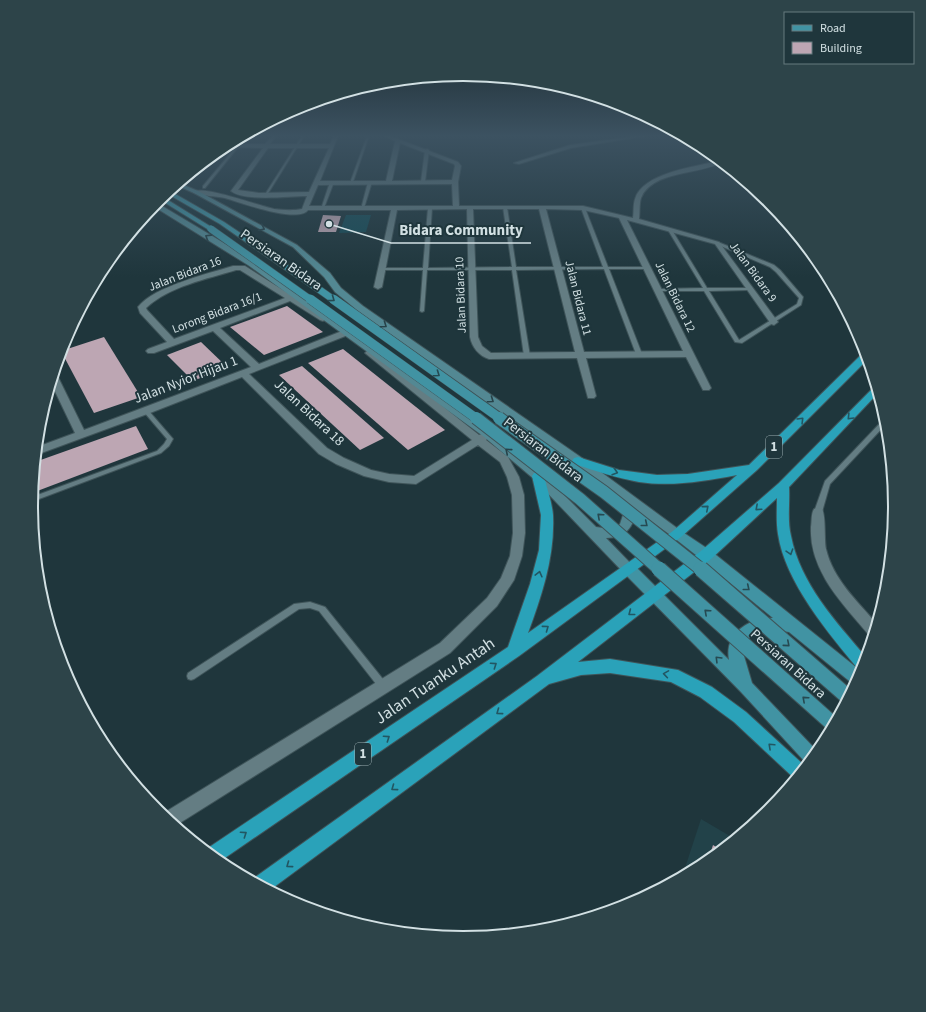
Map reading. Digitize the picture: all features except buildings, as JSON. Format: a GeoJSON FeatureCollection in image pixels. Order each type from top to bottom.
{"type":"FeatureCollection","features":[{"type":"Feature","properties":{"kind":"highway","name":"1"},"geometry":{"type":"LineString","coordinates":[[677,534],[753,468],[862,359]]}},
{"type":"Feature","properties":{"kind":"highway","name":"1"},"geometry":{"type":"LineString","coordinates":[[265,882],[542,681],[706,555],[783,486],[873,392]]}},
{"type":"Feature","properties":{"kind":"highway"},"geometry":{"type":"LineString","coordinates":[[578,461],[626,475],[649,479],[680,479],[753,468]]}},
{"type":"Feature","properties":{"kind":"highway"},"geometry":{"type":"LineString","coordinates":[[514,651],[532,602],[545,551],[547,514],[538,476]]}},
{"type":"Feature","properties":{"kind":"highway"},"geometry":{"type":"LineString","coordinates":[[783,486],[784,536],[794,565],[811,597],[859,659]]}},
{"type":"Feature","properties":{"kind":"highway","name":"Jalan Tuanku Antah"},"geometry":{"type":"LineString","coordinates":[[217,852],[514,651],[677,534]]}},
{"type":"Feature","properties":{"kind":"highway"},"geometry":{"type":"LineString","coordinates":[[542,681],[581,668],[610,666],[673,675],[706,692],[740,717],[796,770]]}},
{"type":"Feature","properties":{"kind":"main road","name":"Persiaran Bidara"},"geometry":{"type":"LineString","coordinates":[[183,186],[295,246],[327,275],[338,290],[360,308],[578,461],[677,534]]}},
{"type":"Feature","properties":{"kind":"main road","name":"Persiaran Bidara"},"geometry":{"type":"LineString","coordinates":[[173,195],[222,223],[300,276],[604,492],[722,586],[844,694]]}},
{"type":"Feature","properties":{"kind":"main road","name":"Persiaran Bidara"},"geometry":{"type":"LineString","coordinates":[[166,201],[211,229],[485,424],[574,494],[830,721]]}},
{"type":"Feature","properties":{"kind":"main road","name":"Persiaran Bidara"},"geometry":{"type":"LineString","coordinates":[[160,207],[251,264],[483,437],[538,476],[629,569]]}},
{"type":"Feature","properties":{"kind":"main road"},"geometry":{"type":"LineString","coordinates":[[592,532],[616,534],[623,528],[628,519],[629,506],[623,494]]}},
{"type":"Feature","properties":{"kind":"main road"},"geometry":{"type":"LineString","coordinates":[[677,534],[706,555],[853,675]]}},
{"type":"Feature","properties":{"kind":"main road"},"geometry":{"type":"LineString","coordinates":[[629,569],[746,687],[808,754]]}},
{"type":"Feature","properties":{"kind":"main road"},"geometry":{"type":"LineString","coordinates":[[746,687],[737,659],[736,648],[743,634],[756,625],[775,622],[794,626]]}},
{"type":"Feature","properties":{"kind":"street"},"geometry":{"type":"LineString","coordinates":[[240,183],[234,191],[237,194],[312,194]]}},
{"type":"Feature","properties":{"kind":"street"},"geometry":{"type":"LineString","coordinates":[[306,208],[316,183]]}},
{"type":"Feature","properties":{"kind":"street"},"geometry":{"type":"LineString","coordinates":[[455,183],[456,208]]}},
{"type":"Feature","properties":{"kind":"street"},"geometry":{"type":"LineString","coordinates":[[636,220],[638,198],[645,187],[651,183]]}},
{"type":"Feature","properties":{"kind":"street","name":"Jalan Bidara 9"},"geometry":{"type":"LineString","coordinates":[[196,192],[226,196],[285,212],[297,213],[304,211],[306,208],[542,207],[583,208],[622,216],[717,243],[774,322]]}},
{"type":"Feature","properties":{"kind":"street"},"geometry":{"type":"LineString","coordinates":[[217,205],[222,200],[238,200]]}},
{"type":"Feature","properties":{"kind":"street","name":"Jalan Bidara 10"},"geometry":{"type":"LineString","coordinates":[[470,207],[476,345],[481,351],[489,356],[689,354]]}},
{"type":"Feature","properties":{"kind":"street","name":"Jalan Bidara 11"},"geometry":{"type":"LineString","coordinates":[[542,207],[591,396]]}},
{"type":"Feature","properties":{"kind":"street"},"geometry":{"type":"LineString","coordinates":[[378,287],[394,208]]}},
{"type":"Feature","properties":{"kind":"street","name":"Jalan Bidara 12"},"geometry":{"type":"LineString","coordinates":[[622,216],[706,388]]}},
{"type":"Feature","properties":{"kind":"street","name":"Jalan Bidara 16"},"geometry":{"type":"LineString","coordinates":[[173,343],[143,311],[142,307],[145,303],[159,294],[240,267],[291,298]]}},
{"type":"Feature","properties":{"kind":"street"},"geometry":{"type":"LineString","coordinates":[[173,817],[445,648],[492,602],[507,580],[516,556],[519,533],[518,495],[513,477],[504,460],[483,437],[345,333],[291,298]]}},
{"type":"Feature","properties":{"kind":"street","name":"Lorong Bidara 16/1"},"geometry":{"type":"LineString","coordinates":[[151,351],[291,298]]}},
{"type":"Feature","properties":{"kind":"street"},"geometry":{"type":"LineString","coordinates":[[214,327],[257,367]]}},
{"type":"Feature","properties":{"kind":"street","name":"Jalan Nyior Hijau 1"},"geometry":{"type":"LineString","coordinates":[[42,449],[146,411],[345,333]]}},
{"type":"Feature","properties":{"kind":"street","name":"Jalan Bidara 18"},"geometry":{"type":"LineString","coordinates":[[243,373],[323,451],[340,461],[368,473],[389,478],[416,480],[483,437]]}},
{"type":"Feature","properties":{"kind":"street"},"geometry":{"type":"LineString","coordinates":[[56,384],[81,435]]}},
{"type":"Feature","properties":{"kind":"street"},"geometry":{"type":"LineString","coordinates":[[818,512],[816,529],[822,563],[830,579],[870,627]]}},
{"type":"Feature","properties":{"kind":"lane"},"geometry":{"type":"LineString","coordinates":[[204,187],[207,183]]}},
{"type":"Feature","properties":{"kind":"lane"},"geometry":{"type":"LineString","coordinates":[[265,195],[272,183]]}},
{"type":"Feature","properties":{"kind":"lane"},"geometry":{"type":"LineString","coordinates":[[322,208],[332,183]]}},
{"type":"Feature","properties":{"kind":"lane"},"geometry":{"type":"LineString","coordinates":[[362,208],[370,183]]}},
{"type":"Feature","properties":{"kind":"lane"},"geometry":{"type":"LineString","coordinates":[[505,207],[527,356]]}},
{"type":"Feature","properties":{"kind":"lane"},"geometry":{"type":"LineString","coordinates":[[422,311],[430,208]]}},
{"type":"Feature","properties":{"kind":"lane"},"geometry":{"type":"LineString","coordinates":[[583,208],[640,354]]}},
{"type":"Feature","properties":{"kind":"lane"},"geometry":{"type":"LineString","coordinates":[[670,230],[737,341],[740,342],[799,305],[801,298],[772,266],[717,243]]}},
{"type":"Feature","properties":{"kind":"lane"},"geometry":{"type":"LineString","coordinates":[[382,269],[647,268]]}},
{"type":"Feature","properties":{"kind":"lane"},"geometry":{"type":"LineString","coordinates":[[658,290],[750,289]]}},
{"type":"Feature","properties":{"kind":"lane"},"geometry":{"type":"LineString","coordinates":[[38,498],[159,452],[167,445],[170,439],[146,411]]}},
{"type":"Feature","properties":{"kind":"lane"},"geometry":{"type":"LineString","coordinates":[[818,512],[828,483],[880,426]]}},
{"type":"Feature","properties":{"kind":"lane"},"geometry":{"type":"LineString","coordinates":[[191,676],[297,606],[310,604],[322,609],[383,686]]}},
{"type":"Feature","properties":{"kind":"shaded area"},"geometry":{"type":"Polygon","coordinates":[[[346,215],[371,215],[366,232],[339,233],[346,215]]]}},
{"type":"Feature","properties":{"kind":"shaded area"},"geometry":{"type":"Polygon","coordinates":[[[701,819],[730,836],[699,859],[685,868],[701,819]]]}},
{"type":"Feature","properties":{"kind":"place","name":"Bidara Community"},"geometry":{"type":"Point","coordinates":[329,224]}}]}
